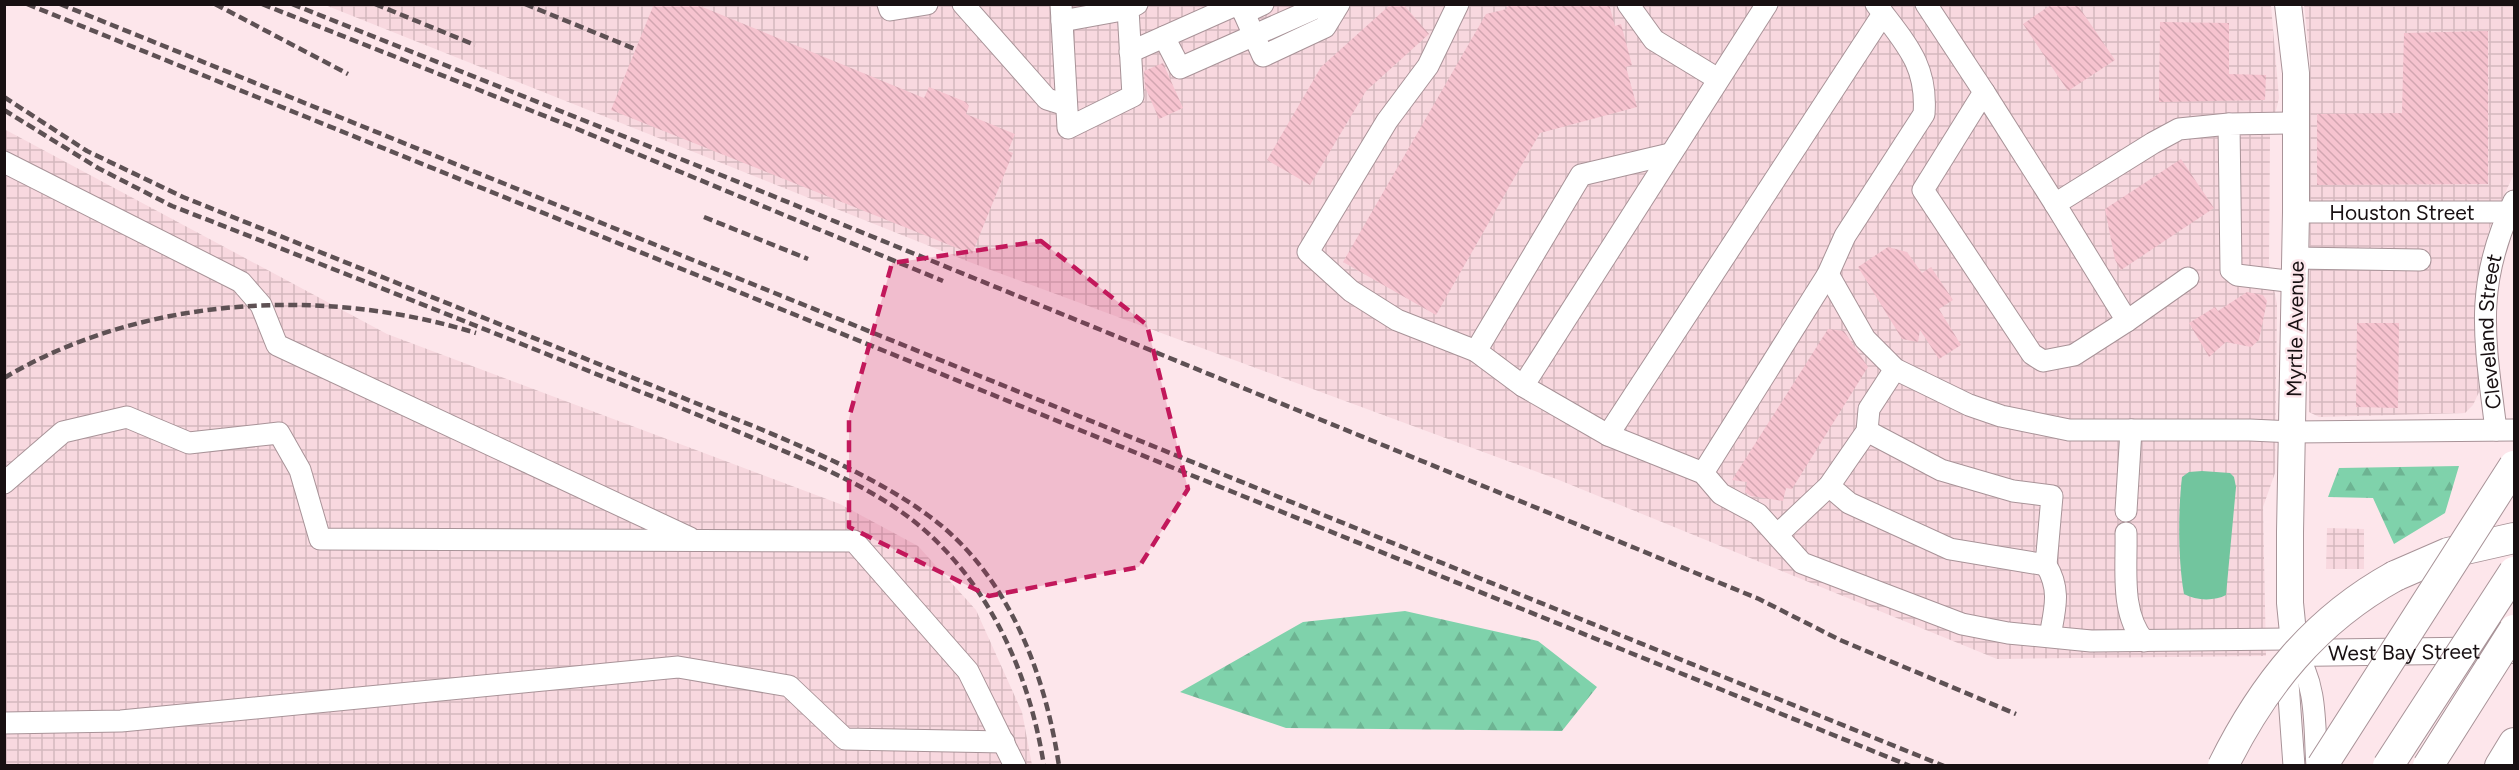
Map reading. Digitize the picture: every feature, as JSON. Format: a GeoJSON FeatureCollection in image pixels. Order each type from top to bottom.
{"type":"FeatureCollection","features":[{"type":"Feature","properties":{"kind":"highway"},"geometry":{"type":"LineString","coordinates":[[2319,765],[2514,466]]}},
{"type":"Feature","properties":{"kind":"highway"},"geometry":{"type":"LineString","coordinates":[[2223,765],[2254,707],[2288,661],[2339,612],[2395,576],[2448,552],[2514,538]]}},
{"type":"Feature","properties":{"kind":"highway"},"geometry":{"type":"LineString","coordinates":[[2388,765],[2514,572]]}},
{"type":"Feature","properties":{"kind":"highway"},"geometry":{"type":"LineString","coordinates":[[2428,765],[2514,630]]}},
{"type":"Feature","properties":{"kind":"highway"},"geometry":{"type":"LineString","coordinates":[[2500,765],[2514,743]]}},
{"type":"Feature","properties":{"kind":"main road","name":"Myrtle Avenue"},"geometry":{"type":"LineString","coordinates":[[2288,4],[2296,73],[2296,212],[2290,532],[2294,646]]}},
{"type":"Feature","properties":{"kind":"main road","name":"West Bay Street"},"geometry":{"type":"LineString","coordinates":[[2294,646],[2514,650]]}},
{"type":"Feature","properties":{"kind":"street"},"geometry":{"type":"LineString","coordinates":[[888,4],[890,10],[919,5]]}},
{"type":"Feature","properties":{"kind":"street"},"geometry":{"type":"LineString","coordinates":[[963,4],[1047,99],[1066,105]]}},
{"type":"Feature","properties":{"kind":"street"},"geometry":{"type":"LineString","coordinates":[[1164,37],[1180,68],[1324,4]]}},
{"type":"Feature","properties":{"kind":"street"},"geometry":{"type":"LineString","coordinates":[[1130,52],[1246,7],[1263,56],[1325,27],[1339,4]]}},
{"type":"Feature","properties":{"kind":"street"},"geometry":{"type":"LineString","coordinates":[[1458,4],[1428,66],[1388,121],[1308,252],[1351,291],[1397,320],[1476,351],[1523,386],[1608,435],[1703,473],[1721,494],[1758,514],[1802,563],[1962,624],[2008,633],[2091,640],[2294,646]]}},
{"type":"Feature","properties":{"kind":"street"},"geometry":{"type":"LineString","coordinates":[[1628,4],[1654,40],[1718,79]]}},
{"type":"Feature","properties":{"kind":"street"},"geometry":{"type":"LineString","coordinates":[[1523,386],[1767,4]]}},
{"type":"Feature","properties":{"kind":"street"},"geometry":{"type":"LineString","coordinates":[[1926,4],[1984,92],[2127,321]]}},
{"type":"Feature","properties":{"kind":"street"},"geometry":{"type":"LineString","coordinates":[[1132,7],[1130,52],[1133,96],[1068,128],[1066,105],[1061,13],[1132,7]]}},
{"type":"Feature","properties":{"kind":"street"},"geometry":{"type":"LineString","coordinates":[[1608,435],[1880,9],[1916,58],[1926,94],[1924,114],[1845,236],[1828,274],[1703,473]]}},
{"type":"Feature","properties":{"kind":"street"},"geometry":{"type":"LineString","coordinates":[[1984,92],[1923,190],[2032,354],[2043,361],[2074,355],[2188,278]]}},
{"type":"Feature","properties":{"kind":"street"},"geometry":{"type":"LineString","coordinates":[[2055,204],[2179,129],[2229,123],[2296,123]]}},
{"type":"Feature","properties":{"kind":"street"},"geometry":{"type":"LineString","coordinates":[[2229,123],[2231,270],[2237,275],[2420,260]]}},
{"type":"Feature","properties":{"kind":"street"},"geometry":{"type":"LineString","coordinates":[[1476,351],[1581,175],[1670,154]]}},
{"type":"Feature","properties":{"kind":"street"},"geometry":{"type":"LineString","coordinates":[[4,162],[241,282],[261,305],[277,345],[696,541]]}},
{"type":"Feature","properties":{"kind":"street","name":"Houston Street"},"geometry":{"type":"LineString","coordinates":[[2296,212],[2512,207]]}},
{"type":"Feature","properties":{"kind":"street","name":"Cleveland Street"},"geometry":{"type":"LineString","coordinates":[[2505,430],[2485,351],[2484,316],[2487,285],[2498,240],[2512,207]]}},
{"type":"Feature","properties":{"kind":"street"},"geometry":{"type":"LineString","coordinates":[[1828,274],[1865,339],[1895,369],[1969,405],[2001,416],[2069,430],[2293,432],[2505,430]]}},
{"type":"Feature","properties":{"kind":"street"},"geometry":{"type":"LineString","coordinates":[[1777,535],[1829,486],[1867,431],[1869,409],[1895,369]]}},
{"type":"Feature","properties":{"kind":"street"},"geometry":{"type":"LineString","coordinates":[[4,483],[63,432],[127,417],[189,443],[279,433],[300,470],[320,539],[854,542],[968,671],[1014,765]]}},
{"type":"Feature","properties":{"kind":"street"},"geometry":{"type":"LineString","coordinates":[[2126,511],[2131,430]]}},
{"type":"Feature","properties":{"kind":"street"},"geometry":{"type":"LineString","coordinates":[[1867,431],[1941,470],[2013,491],[2052,496],[2046,566],[2056,584],[2057,592],[2050,636]]}},
{"type":"Feature","properties":{"kind":"street"},"geometry":{"type":"LineString","coordinates":[[1829,486],[1849,503],[1950,549],[2046,566]]}},
{"type":"Feature","properties":{"kind":"street"},"geometry":{"type":"LineString","coordinates":[[2126,533],[2128,611],[2135,630],[2144,641]]}},
{"type":"Feature","properties":{"kind":"street","name":"Myrtle Avenue"},"geometry":{"type":"LineString","coordinates":[[2294,646],[2288,683],[2294,765]]}},
{"type":"Feature","properties":{"kind":"street","name":"Myrtle Avenue"},"geometry":{"type":"LineString","coordinates":[[2294,646],[2310,683],[2319,765]]}},
{"type":"Feature","properties":{"kind":"street"},"geometry":{"type":"LineString","coordinates":[[4,723],[121,721],[678,667],[789,686],[845,740],[1004,742]]}},
{"type":"Feature","properties":{"kind":"highlighted area"},"geometry":{"type":"Polygon","coordinates":[[[1041,241],[1147,325],[1188,489],[1139,567],[989,596],[849,527],[849,418],[892,263],[1041,241]]]}},
{"type":"Feature","properties":{"kind":"shaded area"},"geometry":{"type":"Polygon","coordinates":[[[325,5],[2271,5],[2279,98],[2270,134],[2269,263],[2277,304],[2275,473],[2263,507],[2266,656],[1997,659],[1559,480],[972,263],[325,5]]]}},
{"type":"Feature","properties":{"kind":"shaded area"},"geometry":{"type":"Polygon","coordinates":[[[2304,5],[2514,5],[2514,174],[2491,223],[2482,257],[2474,316],[2479,392],[2473,405],[2465,413],[2319,417],[2309,412],[2310,60],[2304,5]]]}},
{"type":"Feature","properties":{"kind":"shaded area"},"geometry":{"type":"Polygon","coordinates":[[[4,129],[387,334],[840,504],[918,546],[976,610],[1022,712],[1032,765],[5,765],[4,129]]]}},
{"type":"Feature","properties":{"kind":"shaded area"},"geometry":{"type":"Polygon","coordinates":[[[2189,472],[2230,473],[2234,477],[2236,487],[2226,595],[2211,599],[2194,598],[2184,594],[2181,566],[2179,520],[2182,477],[2189,472]]]}},
{"type":"Feature","properties":{"kind":"shaded area"},"geometry":{"type":"Polygon","coordinates":[[[2327,528],[2364,529],[2364,569],[2326,569],[2327,528]]]}},
{"type":"Feature","properties":{"kind":"green space"},"geometry":{"type":"Polygon","coordinates":[[[2459,466],[2445,513],[2394,544],[2373,498],[2328,497],[2339,468],[2459,466]]]}},
{"type":"Feature","properties":{"kind":"green space"},"geometry":{"type":"Polygon","coordinates":[[[1405,611],[1538,641],[1597,687],[1562,731],[1286,728],[1180,692],[1303,622],[1405,611]]]}},
{"type":"Feature","properties":{"kind":"building"},"geometry":{"type":"Polygon","coordinates":[[[654,4],[695,4],[924,98],[929,87],[966,102],[969,106],[966,114],[1015,134],[1008,151],[1013,153],[972,254],[611,110],[654,4]]]}},
{"type":"Feature","properties":{"kind":"building"},"geometry":{"type":"Polygon","coordinates":[[[1391,4],[1403,4],[1429,34],[1366,91],[1310,185],[1267,160],[1321,67],[1391,4]]]}},
{"type":"Feature","properties":{"kind":"building"},"geometry":{"type":"Polygon","coordinates":[[[1506,4],[1609,4],[1615,26],[1621,24],[1632,65],[1626,67],[1637,107],[1540,133],[1436,315],[1343,262],[1486,14],[1507,9],[1506,4]]]}},
{"type":"Feature","properties":{"kind":"building"},"geometry":{"type":"Polygon","coordinates":[[[2052,4],[2077,4],[2115,60],[2068,91],[2023,24],[2052,4]]]}},
{"type":"Feature","properties":{"kind":"building"},"geometry":{"type":"Polygon","coordinates":[[[2160,22],[2229,23],[2229,74],[2266,75],[2265,100],[2159,102],[2160,22]]]}},
{"type":"Feature","properties":{"kind":"building"},"geometry":{"type":"Polygon","coordinates":[[[2488,31],[2488,184],[2317,185],[2317,114],[2402,113],[2404,33],[2488,31]]]}},
{"type":"Feature","properties":{"kind":"building"},"geometry":{"type":"Polygon","coordinates":[[[1163,63],[1183,108],[1159,119],[1145,87],[1144,71],[1163,63]]]}},
{"type":"Feature","properties":{"kind":"building"},"geometry":{"type":"Polygon","coordinates":[[[2181,159],[2214,208],[2121,270],[2115,260],[2105,209],[2181,159]]]}},
{"type":"Feature","properties":{"kind":"building"},"geometry":{"type":"Polygon","coordinates":[[[1888,247],[1907,252],[1922,273],[1931,267],[1953,300],[1939,309],[1961,345],[1939,359],[1920,330],[1918,342],[1902,339],[1858,267],[1888,247]]]}},
{"type":"Feature","properties":{"kind":"building"},"geometry":{"type":"Polygon","coordinates":[[[2247,292],[2263,295],[2267,301],[2259,340],[2251,347],[2226,342],[2209,357],[2189,323],[2215,307],[2218,311],[2247,292]]]}},
{"type":"Feature","properties":{"kind":"building"},"geometry":{"type":"Polygon","coordinates":[[[2357,323],[2399,323],[2398,408],[2356,407],[2357,323]]]}},
{"type":"Feature","properties":{"kind":"building"},"geometry":{"type":"Polygon","coordinates":[[[1828,329],[1844,331],[1868,367],[1792,489],[1786,488],[1783,501],[1751,496],[1745,492],[1747,482],[1732,480],[1828,329]]]}},
{"type":"Feature","properties":{"kind":"railway"},"geometry":{"type":"LineString","coordinates":[[27,4],[1910,766]]}},
{"type":"Feature","properties":{"kind":"railway"},"geometry":{"type":"LineString","coordinates":[[60,4],[1944,766]]}},
{"type":"Feature","properties":{"kind":"railway"},"geometry":{"type":"LineString","coordinates":[[215,4],[348,74]]}},
{"type":"Feature","properties":{"kind":"railway"},"geometry":{"type":"LineString","coordinates":[[262,4],[570,126],[943,281]]}},
{"type":"Feature","properties":{"kind":"railway"},"geometry":{"type":"LineString","coordinates":[[292,4],[741,183],[1759,599],[1840,640],[2016,714]]}},
{"type":"Feature","properties":{"kind":"railway"},"geometry":{"type":"LineString","coordinates":[[375,4],[475,45]]}},
{"type":"Feature","properties":{"kind":"railway"},"geometry":{"type":"LineString","coordinates":[[525,4],[635,49]]}},
{"type":"Feature","properties":{"kind":"railway"},"geometry":{"type":"LineString","coordinates":[[4,97],[87,151],[183,197],[758,428],[846,467],[909,502],[957,540],[981,566],[1001,596],[1033,661],[1053,731],[1059,766]]}},
{"type":"Feature","properties":{"kind":"railway"},"geometry":{"type":"LineString","coordinates":[[4,110],[98,168],[172,206],[792,454],[887,502],[921,527],[946,551],[987,605],[1004,635],[1029,699],[1044,766]]}},
{"type":"Feature","properties":{"kind":"railway"},"geometry":{"type":"LineString","coordinates":[[704,217],[808,259]]}},
{"type":"Feature","properties":{"kind":"railway"},"geometry":{"type":"LineString","coordinates":[[4,378],[58,351],[115,330],[174,315],[235,307],[296,305],[358,309],[418,318],[476,333]]}}]}
